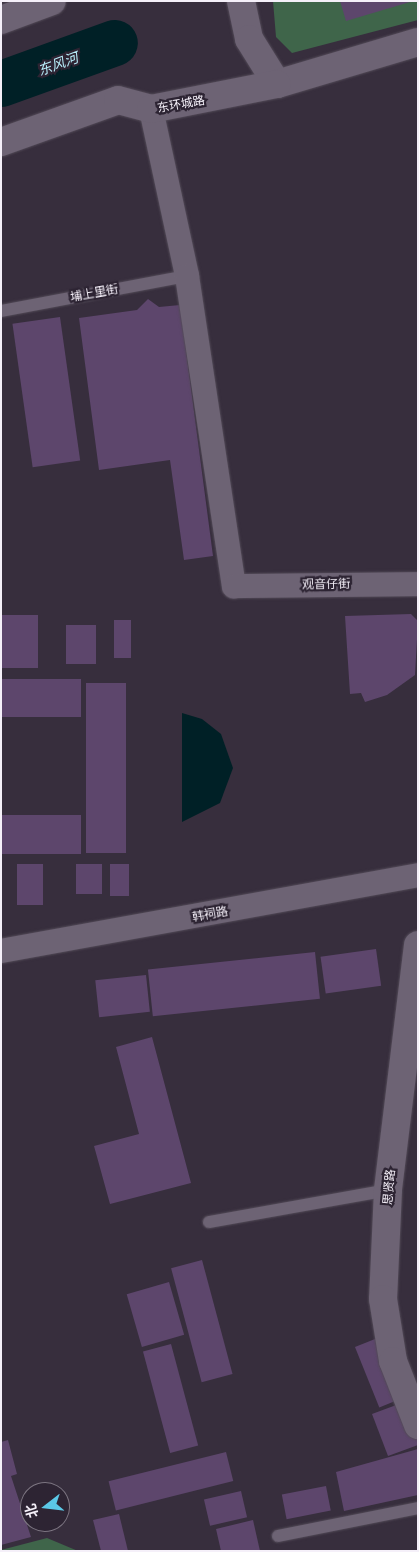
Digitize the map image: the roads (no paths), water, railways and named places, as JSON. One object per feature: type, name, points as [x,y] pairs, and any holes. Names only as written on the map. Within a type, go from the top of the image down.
[{"type":"main road","points":[[1,20],[52,1]]},
{"type":"main road","points":[[240,1],[249,39],[277,84]]},
{"type":"main road","name":"东环城路","points":[[1,142],[118,100],[151,109],[277,84],[418,42]]},
{"type":"main road","name":"思贤路","points":[[418,945],[388,1190],[384,1320],[393,1361],[418,1425]]},
{"type":"street","points":[[151,109],[187,276]]},
{"type":"street","name":"观音仔街","points":[[187,276],[234,586],[418,584]]},
{"type":"street","name":"韩祠路","points":[[1,951],[418,874]]},
{"type":"lane","name":"埔上里街","points":[[1,311],[187,276]]},
{"type":"lane","points":[[209,1222],[302,1202],[388,1190]]},
{"type":"lane","points":[[278,1536],[418,1508]]},
{"type":"waterway","name":"东风河","points":[[1,84],[115,43]]}]
